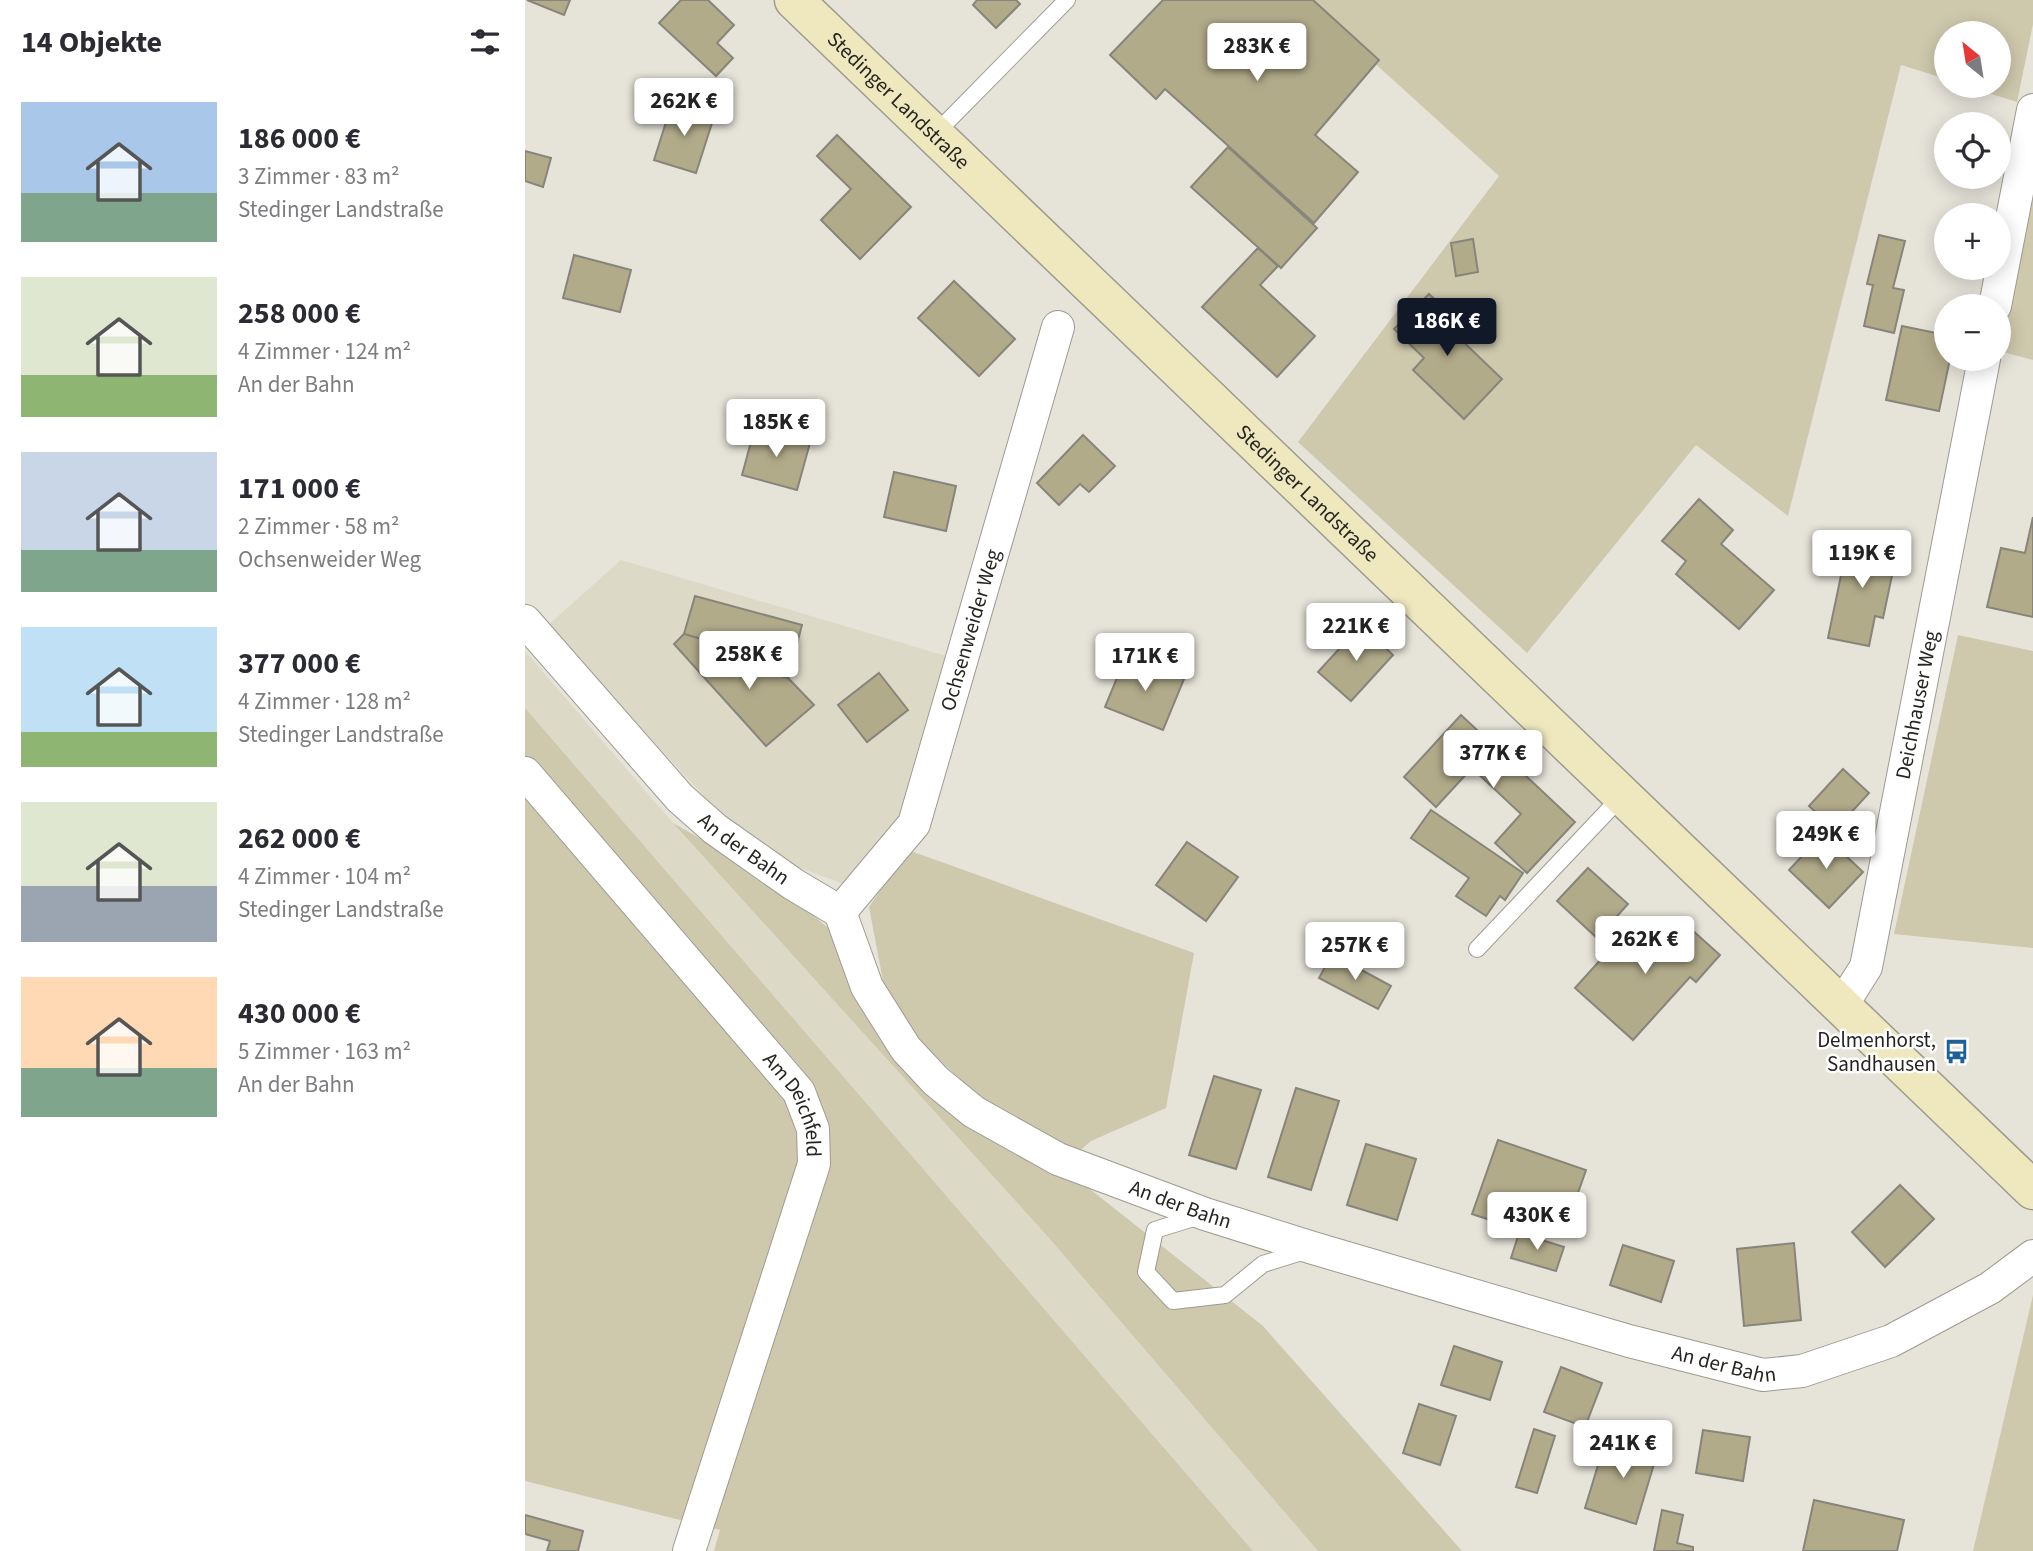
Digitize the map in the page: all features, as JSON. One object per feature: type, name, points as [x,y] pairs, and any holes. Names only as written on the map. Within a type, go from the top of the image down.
[{"type":"main road","name":"Stedinger Landstraße","points":[[794,0],[2033,1190]]},
{"type":"street","points":[[1996,294],[2033,110]]},
{"type":"street","name":"Ochsenweider Weg","points":[[840,912],[913,824],[1058,327]]},
{"type":"street","name":"Deichhauser Weg","points":[[1842,1005],[1866,967],[1982,371]]},
{"type":"street","name":"An der Bahn","points":[[525,621],[680,798],[715,829],[793,884],[840,912],[866,986],[906,1049],[946,1089],[974,1112],[1058,1159],[1206,1214],[1313,1248],[1629,1341],[1763,1375],[1802,1371],[1891,1340],[1990,1288],[2033,1256]]},
{"type":"street","name":"Am Deichfeld","points":[[525,773],[799,1092],[813,1129],[814,1164],[689,1551]]},
{"type":"lane","points":[[934,135],[1067,0]]},
{"type":"lane","points":[[1478,949],[1621,797]]},
{"type":"lane","points":[[1206,1214],[1155,1230],[1146,1272],[1173,1301],[1225,1295],[1263,1264],[1313,1248]]},
{"type":"shaded area","points":[[1305,0],[2033,0],[2033,24],[2017,102],[2004,98],[2011,98],[2011,21],[1934,21],[1934,75],[1901,65],[1788,516],[1696,445],[1527,653],[1298,442],[1499,176]]},
{"type":"shaded area","points":[[2033,130],[2033,360],[2011,354],[2011,294],[2004,294],[2006,280],[2011,280],[2011,254]]},
{"type":"shaded area","points":[[621,560],[953,658],[905,823],[846,885],[788,863],[713,806],[547,626]]},
{"type":"shaded area","points":[[1958,635],[2033,651],[2033,948],[1894,934]]},
{"type":"shaded area","points":[[525,651],[673,823],[1049,1238],[1318,1551],[1253,1551],[525,709]]},
{"type":"shaded area","points":[[525,708],[1253,1551],[714,1551],[720,1530],[525,1481]]},
{"type":"shaded area","points":[[673,823],[763,874],[831,930],[888,1042],[1062,1167],[1263,1326],[1462,1551],[1318,1551],[1049,1238]]},
{"type":"shaded area","points":[[908,850],[1194,953],[1166,1108],[1091,1141],[1075,1155],[976,1094],[918,1040],[884,986],[869,907]]},
{"type":"shaded area","points":[[2033,1295],[2033,1551],[1973,1551]]},
{"type":"building","points":[[527,0],[570,0],[564,15]]},
{"type":"building","points":[[681,0],[708,0],[734,25],[717,43],[733,58],[716,76],[659,23]]},
{"type":"building","points":[[977,0],[1016,0],[1020,4],[996,28],[973,5]]},
{"type":"building","points":[[1163,0],[1313,0],[1379,60],[1315,135],[1358,172],[1314,223],[1165,89],[1156,99],[1110,55]]},
{"type":"building","points":[[672,103],[714,117],[696,173],[654,160]]},
{"type":"building","points":[[837,135],[911,207],[860,259],[821,220],[851,189],[817,156]]},
{"type":"building","points":[[1228,147],[1317,228],[1281,268],[1191,187]]},
{"type":"building","points":[[525,151],[551,158],[543,187],[525,181]]},
{"type":"building","points":[[1879,235],[1905,241],[1893,288],[1904,290],[1894,333],[1864,326],[1873,285],[1867,284]]},
{"type":"building","points":[[1473,239],[1478,272],[1456,276],[1451,243]]},
{"type":"building","points":[[1258,248],[1278,266],[1260,285],[1315,336],[1277,377],[1202,307]]},
{"type":"building","points":[[574,255],[631,270],[620,312],[563,298]]},
{"type":"building","points":[[954,281],[1015,339],[979,376],[918,318]]},
{"type":"building","points":[[1429,294],[1459,322],[1451,330],[1502,379],[1464,419],[1413,370],[1424,358],[1394,329]]},
{"type":"building","points":[[1902,326],[1934,333],[1934,371],[1947,371],[1939,411],[1886,400]]},
{"type":"building","points":[[755,427],[810,443],[797,490],[742,475]]},
{"type":"building","points":[[1083,435],[1115,466],[1089,492],[1080,484],[1059,505],[1037,483]]},
{"type":"building","points":[[894,472],[956,486],[946,531],[884,517]]},
{"type":"building","points":[[1699,499],[1733,530],[1721,544],[1774,590],[1739,629],[1676,574],[1686,561],[1662,541]]},
{"type":"building","points":[[2033,517],[2033,617],[1987,607],[2001,548],[2025,553]]},
{"type":"building","points":[[1849,537],[1898,547],[1883,618],[1875,616],[1869,646],[1828,638]]},
{"type":"building","points":[[695,596],[802,625],[788,678],[704,655],[708,641],[684,634]]},
{"type":"building","points":[[1361,625],[1393,655],[1351,701],[1318,672]]},
{"type":"building","points":[[684,634],[708,641],[704,655],[788,678],[814,705],[766,746],[674,644]]},
{"type":"building","points":[[1126,656],[1184,679],[1163,730],[1105,707]]},
{"type":"building","points":[[879,673],[908,710],[867,742],[838,705]]},
{"type":"building","points":[[1461,715],[1575,822],[1527,873],[1495,843],[1521,814],[1472,768],[1436,807],[1404,777]]},
{"type":"building","points":[[1843,769],[1869,793],[1835,830],[1809,806]]},
{"type":"building","points":[[1431,810],[1523,873],[1505,900],[1500,896],[1486,916],[1456,896],[1469,878],[1411,838]]},
{"type":"building","points":[[1823,834],[1863,872],[1829,908],[1789,870]]},
{"type":"building","points":[[1187,842],[1238,877],[1206,921],[1156,885]]},
{"type":"building","points":[[1588,868],[1628,904],[1597,938],[1557,901]]},
{"type":"building","points":[[1682,921],[1720,955],[1696,982],[1690,977],[1633,1040],[1575,988],[1632,925],[1658,948]]},
{"type":"building","points":[[1332,954],[1391,986],[1378,1009],[1319,978]]},
{"type":"building","points":[[1214,1076],[1261,1090],[1236,1169],[1189,1155]]},
{"type":"building","points":[[1296,1088],[1339,1101],[1311,1190],[1268,1177]]},
{"type":"building","points":[[1498,1140],[1586,1170],[1573,1207],[1540,1196],[1527,1232],[1472,1214]]},
{"type":"building","points":[[1366,1144],[1416,1159],[1397,1220],[1347,1205]]},
{"type":"building","points":[[1900,1185],[1934,1219],[1885,1267],[1852,1232]]},
{"type":"building","points":[[1519,1233],[1564,1247],[1556,1271],[1511,1258]]},
{"type":"building","points":[[1794,1243],[1801,1320],[1744,1326],[1737,1249]]},
{"type":"building","points":[[1623,1245],[1674,1261],[1661,1302],[1610,1285]]},
{"type":"building","points":[[1454,1346],[1502,1362],[1490,1400],[1441,1385]]},
{"type":"building","points":[[1561,1367],[1602,1383],[1585,1427],[1544,1412]]},
{"type":"building","points":[[1419,1404],[1456,1416],[1440,1465],[1403,1453]]},
{"type":"building","points":[[1534,1429],[1555,1436],[1537,1493],[1516,1487]]},
{"type":"building","points":[[1703,1430],[1750,1437],[1743,1481],[1696,1473]]},
{"type":"building","points":[[1637,1437],[1660,1444],[1636,1524],[1585,1508],[1605,1442],[1633,1451]]},
{"type":"building","points":[[1814,1500],[1904,1520],[1897,1551],[1803,1551]]},
{"type":"building","points":[[1662,1510],[1683,1515],[1677,1543],[1693,1547],[1693,1551],[1654,1551]]},
{"type":"building","points":[[525,1515],[583,1531],[578,1551],[547,1551],[550,1541],[525,1534]]},
{"type":"place","name":"Delmenhorst, Sandhausen","points":[[1956,1052]]}]
